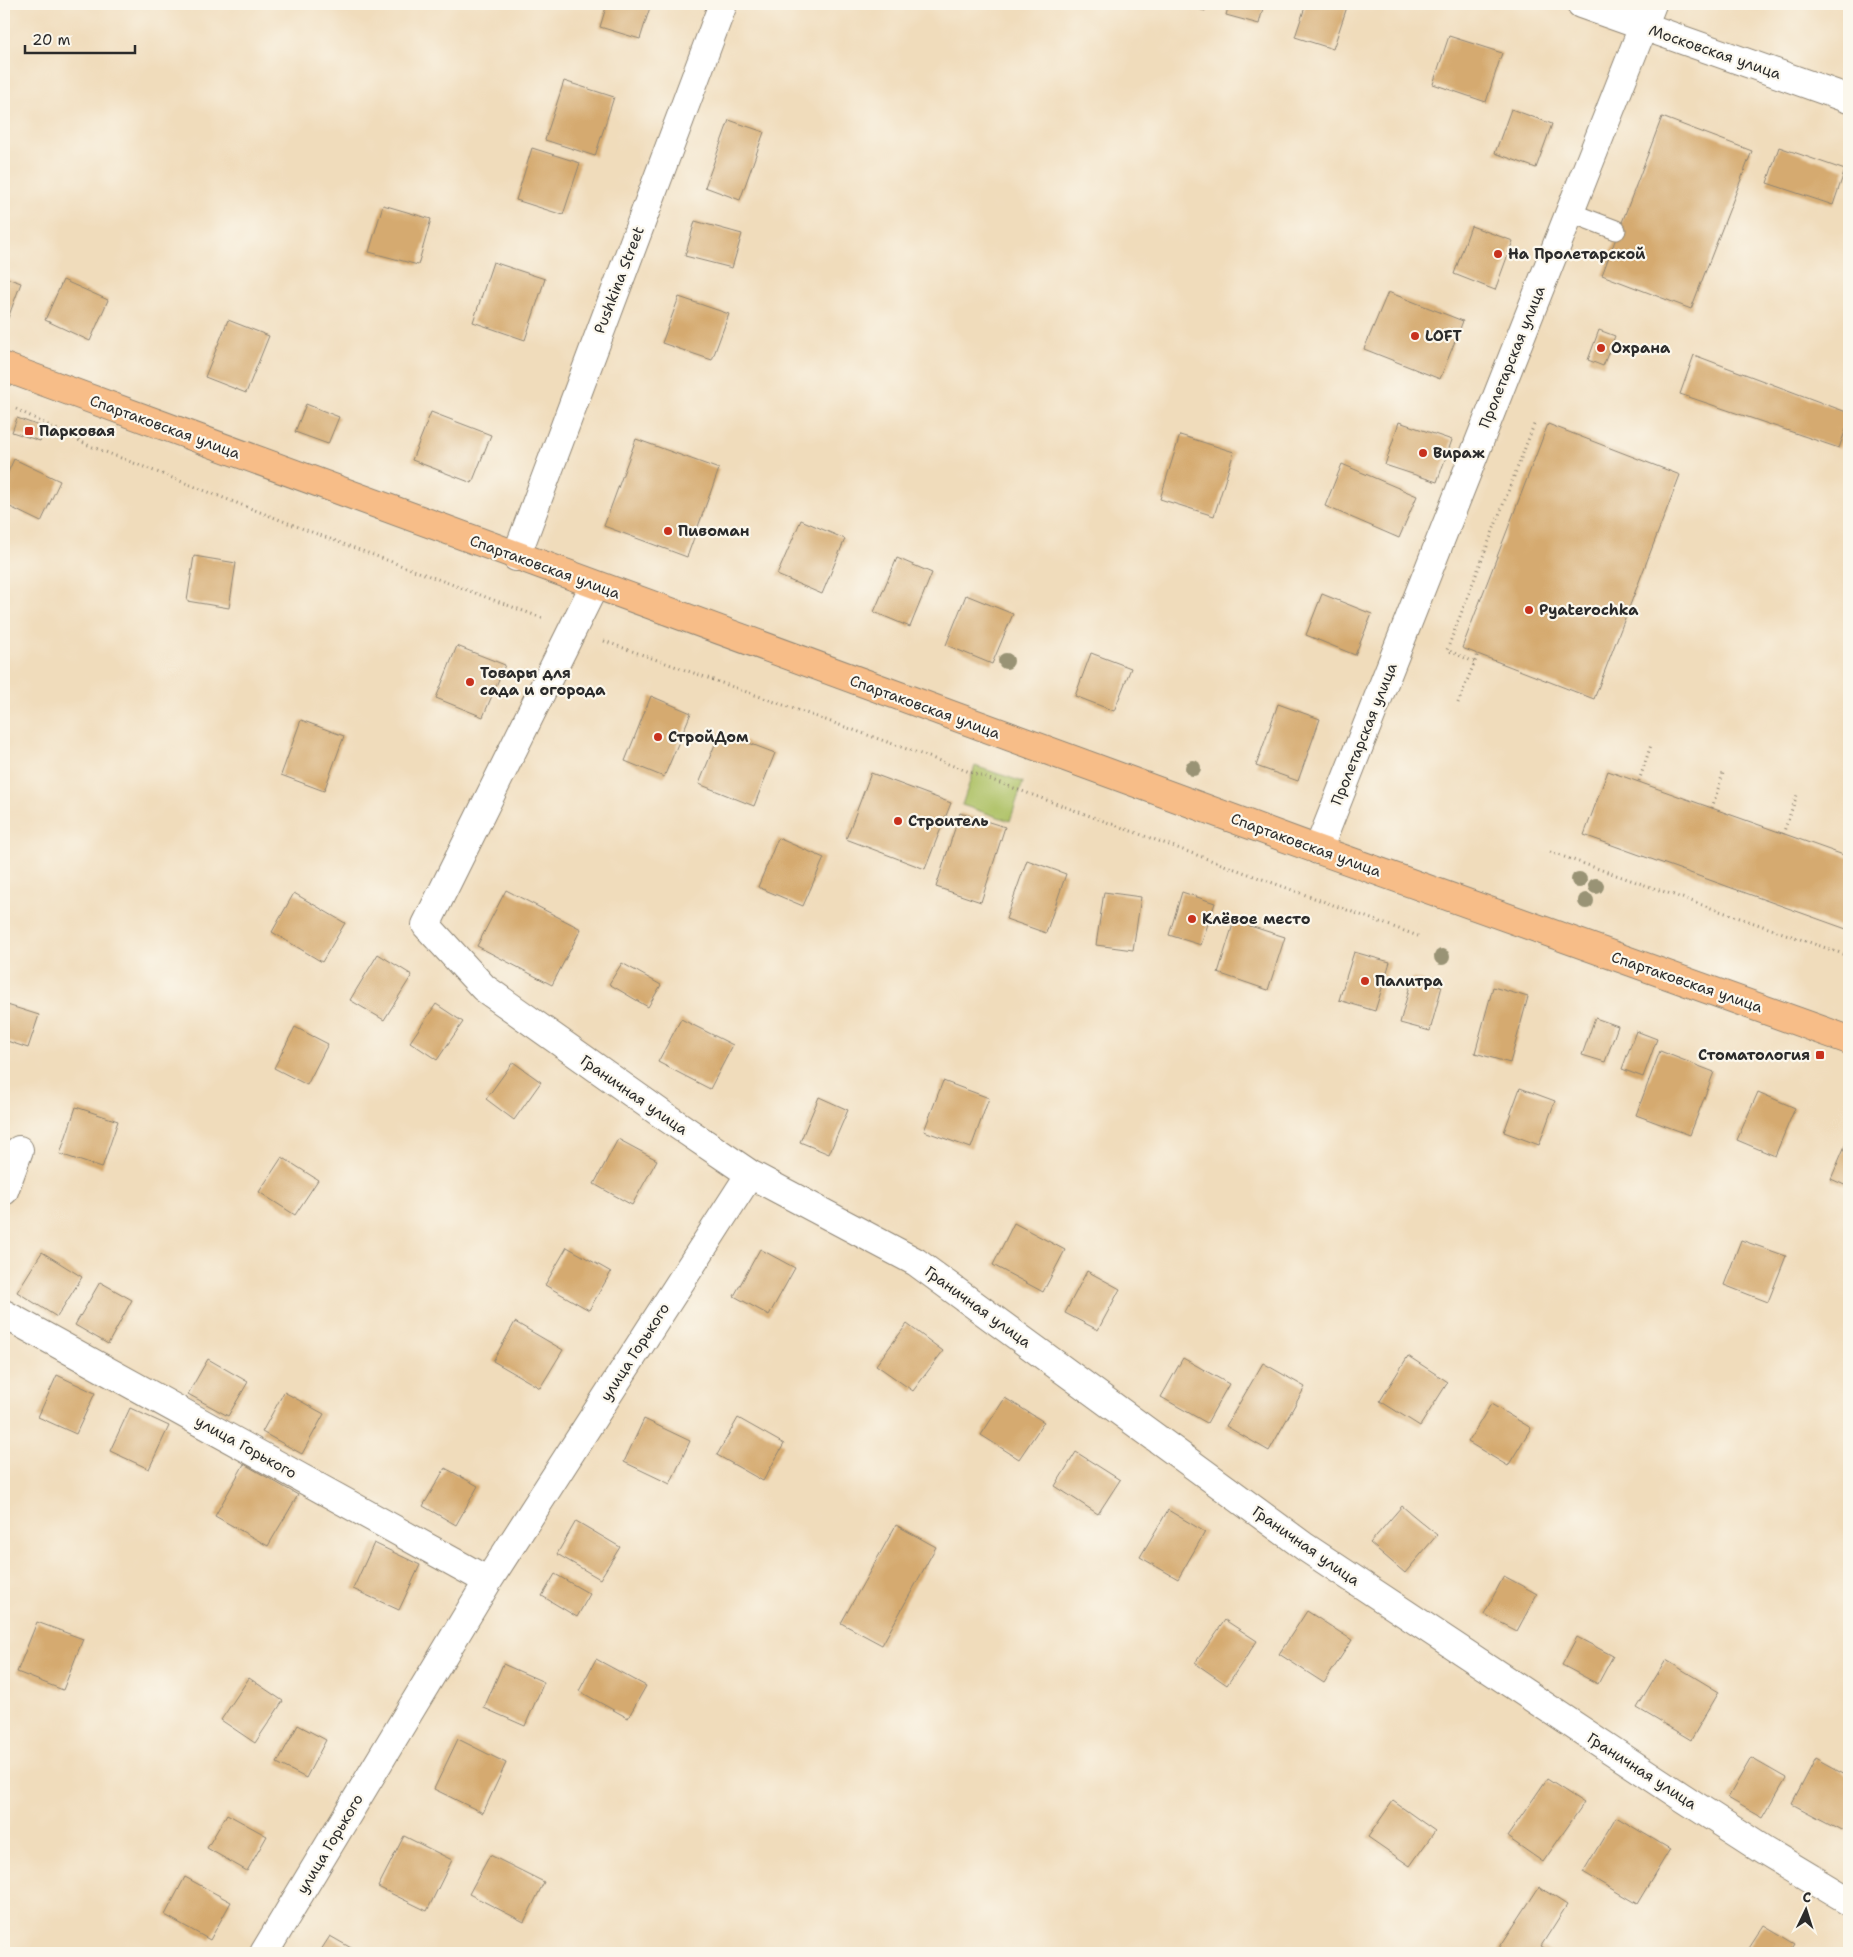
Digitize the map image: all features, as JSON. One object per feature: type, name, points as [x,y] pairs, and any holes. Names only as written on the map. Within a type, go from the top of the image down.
[{"type":"main road","name":"Спартаковская улица","points":[[4,367],[594,586],[1533,928],[1849,1040]]},
{"type":"street","name":"Pushkina Street","points":[[516,557],[723,4]]},
{"type":"street","name":"Московская улица","points":[[1581,4],[1647,15],[1849,99]]},
{"type":"street","name":"Пролетарская улица","points":[[1318,850],[1647,15]]},
{"type":"street","name":"Граничная улица","points":[[594,586],[426,925],[484,988],[663,1115],[750,1174],[916,1262],[1304,1547],[1682,1798],[1849,1901]]},
{"type":"street","points":[[4,1192],[19,1150]]},
{"type":"street","name":"улица Горького","points":[[264,1953],[488,1581],[750,1174]]},
{"type":"street","name":"улица Горького","points":[[4,1314],[488,1581]]},
{"type":"lane","points":[[1569,212],[1616,230]]},
{"type":"path","points":[[11,407],[99,449],[301,528],[573,630],[918,753],[1418,936]]},
{"type":"path","points":[[1474,662],[1448,650],[1535,422]]},
{"type":"path","points":[[1458,703],[1478,654]]},
{"type":"path","points":[[1639,781],[1651,746]]},
{"type":"path","points":[[1712,808],[1724,770]]},
{"type":"path","points":[[1783,834],[1797,796]]},
{"type":"path","points":[[1550,852],[1849,956]]},
{"type":"green space","points":[[975,766],[1023,782],[1010,821],[962,805]]},
{"type":"building","points":[[607,4],[651,4],[640,39],[600,27]]},
{"type":"building","points":[[1181,4],[1208,4],[1205,11]]},
{"type":"building","points":[[1229,4],[1264,4],[1259,24],[1226,15]]},
{"type":"building","points":[[1306,4],[1348,4],[1333,49],[1295,37]]},
{"type":"building","points":[[1449,36],[1502,53],[1486,102],[1433,84]]},
{"type":"building","points":[[564,81],[614,97],[595,156],[545,140]]},
{"type":"building","points":[[1511,109],[1552,124],[1536,168],[1495,153]]},
{"type":"building","points":[[1662,117],[1752,151],[1691,309],[1602,275]]},
{"type":"building","points":[[729,120],[764,132],[740,200],[705,187]]},
{"type":"building","points":[[1779,147],[1845,170],[1833,205],[1767,183]]},
{"type":"building","points":[[532,148],[580,163],[563,215],[516,200]]},
{"type":"building","points":[[383,205],[431,219],[418,265],[369,252]]},
{"type":"building","points":[[695,221],[742,234],[732,268],[685,256]]},
{"type":"building","points":[[1471,226],[1513,241],[1495,290],[1454,274]]},
{"type":"building","points":[[493,262],[545,279],[525,340],[473,322]]},
{"type":"building","points":[[4,277],[21,283],[8,318],[4,316]]},
{"type":"building","points":[[63,280],[108,300],[90,341],[45,320]]},
{"type":"building","points":[[1388,292],[1463,321],[1440,379],[1364,349]]},
{"type":"building","points":[[679,297],[729,314],[712,360],[662,343]]},
{"type":"building","points":[[228,320],[269,336],[246,393],[205,377]]},
{"type":"building","name":"Охрана","points":[[1599,330],[1615,336],[1603,366],[1588,360]]},
{"type":"building","points":[[1694,355],[1849,413],[1849,421],[1839,448],[1680,394]]},
{"type":"building","points":[[306,404],[339,417],[328,444],[295,432]]},
{"type":"building","points":[[431,412],[491,435],[472,483],[412,460]]},
{"type":"building","points":[[17,418],[45,428],[40,441],[12,432]]},
{"type":"building","points":[[1399,422],[1452,440],[1437,482],[1385,465]]},
{"type":"building","points":[[1548,424],[1680,475],[1594,699],[1462,648]]},
{"type":"building","points":[[1180,435],[1234,452],[1214,516],[1160,499]]},
{"type":"building","points":[[636,439],[719,469],[687,557],[604,526]]},
{"type":"building","points":[[14,459],[60,481],[41,522],[4,504],[4,481]]},
{"type":"building","points":[[1342,464],[1417,496],[1399,538],[1325,506]]},
{"type":"building","points":[[801,520],[845,539],[822,594],[777,575]]},
{"type":"building","points":[[194,556],[236,563],[229,608],[187,601]]},
{"type":"building","points":[[897,558],[932,573],[910,627],[874,612]]},
{"type":"building","points":[[1322,594],[1372,614],[1355,655],[1306,635]]},
{"type":"building","points":[[966,595],[1013,614],[992,664],[946,645]]},
{"type":"building","name":"Товары для сада и огорода","points":[[457,646],[505,665],[483,717],[436,698]]},
{"type":"building","points":[[1091,653],[1131,668],[1114,711],[1075,696]]},
{"type":"building","name":"СтройДом","points":[[651,696],[691,713],[664,777],[625,761]]},
{"type":"building","points":[[1278,704],[1320,719],[1298,781],[1256,766]]},
{"type":"building","points":[[301,720],[344,736],[324,791],[281,775]]},
{"type":"building","points":[[720,732],[775,753],[754,806],[699,784]]},
{"type":"building","points":[[1608,771],[1849,857],[1849,930],[1584,835]]},
{"type":"building","name":"Строитель","points":[[871,773],[951,803],[925,869],[846,839]]},
{"type":"building","points":[[960,813],[1005,827],[981,902],[936,887]]},
{"type":"building","points":[[778,838],[824,858],[803,906],[758,887]]},
{"type":"building","points":[[1027,860],[1066,874],[1046,933],[1006,919]]},
{"type":"building","points":[[506,890],[581,929],[552,985],[477,946]]},
{"type":"building","points":[[1104,892],[1141,897],[1133,950],[1096,945]]},
{"type":"building","name":"Клёвое место","points":[[1182,892],[1215,903],[1201,945],[1169,935]]},
{"type":"building","points":[[294,893],[345,923],[322,962],[272,932]]},
{"type":"building","points":[[1234,921],[1285,937],[1268,990],[1218,973]]},
{"type":"building","name":"Палитра","points":[[1354,952],[1390,962],[1375,1011],[1339,1000]]},
{"type":"building","points":[[378,954],[412,975],[384,1020],[350,1000]]},
{"type":"building","points":[[622,963],[661,985],[648,1007],[609,984]]},
{"type":"building","points":[[1412,978],[1442,986],[1430,1031],[1400,1023]]},
{"type":"building","points":[[1493,987],[1528,997],[1510,1063],[1475,1053]]},
{"type":"building","points":[[4,1004],[39,1015],[28,1048],[4,1040]]},
{"type":"building","points":[[436,1004],[463,1022],[437,1060],[410,1042]]},
{"type":"building","points":[[1595,1018],[1618,1026],[1605,1062],[1582,1055]]},
{"type":"building","points":[[681,1019],[733,1045],[710,1089],[658,1062]]},
{"type":"building","points":[[295,1027],[328,1044],[307,1085],[274,1068]]},
{"type":"building","points":[[1636,1031],[1657,1039],[1643,1077],[1622,1069]]},
{"type":"building","points":[[1660,1051],[1714,1072],[1690,1135],[1636,1115]]},
{"type":"building","points":[[513,1062],[541,1082],[514,1120],[486,1099]]},
{"type":"building","points":[[943,1081],[989,1098],[971,1148],[924,1131]]},
{"type":"building","points":[[1520,1088],[1555,1101],[1539,1145],[1504,1132]]},
{"type":"building","points":[[1758,1092],[1795,1108],[1775,1156],[1737,1140]]},
{"type":"building","points":[[819,1097],[848,1110],[829,1154],[800,1142]]},
{"type":"building","points":[[76,1107],[118,1121],[102,1168],[60,1154]]},
{"type":"building","points":[[1849,1136],[1849,1187],[1831,1179]]},
{"type":"building","points":[[618,1139],[657,1160],[632,1205],[594,1184]]},
{"type":"building","points":[[282,1157],[318,1180],[295,1215],[259,1192]]},
{"type":"building","points":[[1014,1223],[1065,1250],[1043,1292],[993,1265]]},
{"type":"building","points":[[1741,1240],[1786,1256],[1768,1302],[1724,1285]]},
{"type":"building","points":[[567,1247],[611,1272],[589,1310],[545,1285]]},
{"type":"building","points":[[760,1249],[795,1268],[769,1315],[734,1296]]},
{"type":"building","points":[[42,1252],[82,1277],[57,1317],[17,1292]]},
{"type":"building","points":[[1087,1271],[1120,1289],[1098,1330],[1065,1313]]},
{"type":"building","points":[[100,1282],[132,1300],[108,1344],[75,1325]]},
{"type":"building","points":[[515,1322],[563,1350],[540,1388],[493,1361]]},
{"type":"building","points":[[907,1324],[943,1351],[913,1391],[876,1365]]},
{"type":"building","points":[[1408,1356],[1448,1382],[1420,1426],[1380,1401]]},
{"type":"building","points":[[1183,1358],[1229,1384],[1207,1423],[1161,1397]]},
{"type":"building","points":[[208,1359],[248,1382],[228,1416],[188,1394]]},
{"type":"building","points":[[1263,1363],[1305,1387],[1269,1451],[1226,1426]]},
{"type":"building","points":[[57,1375],[95,1393],[76,1434],[38,1417]]},
{"type":"building","points":[[284,1392],[324,1414],[302,1454],[262,1432]]},
{"type":"building","points":[[1005,1398],[1044,1422],[1019,1459],[981,1435]]},
{"type":"building","points":[[1491,1404],[1531,1428],[1508,1466],[1468,1442]]},
{"type":"building","points":[[130,1408],[169,1426],[149,1469],[110,1451]]},
{"type":"building","points":[[738,1418],[784,1444],[763,1481],[717,1455]]},
{"type":"building","points":[[644,1419],[690,1441],[670,1484],[624,1462]]},
{"type":"building","points":[[1076,1452],[1120,1480],[1098,1514],[1055,1486]]},
{"type":"building","points":[[244,1464],[298,1495],[268,1546],[215,1516]]},
{"type":"building","points":[[445,1468],[478,1486],[456,1525],[423,1506]]},
{"type":"building","points":[[1402,1506],[1437,1535],[1405,1573],[1370,1543]]},
{"type":"building","points":[[1168,1510],[1205,1532],[1178,1579],[1140,1557]]},
{"type":"building","points":[[576,1521],[620,1547],[600,1579],[557,1554]]},
{"type":"building","points":[[896,1525],[936,1547],[882,1645],[841,1623]]},
{"type":"building","points":[[374,1543],[420,1565],[399,1610],[353,1589]]},
{"type":"building","points":[[555,1574],[590,1594],[577,1617],[542,1596]]},
{"type":"building","points":[[1504,1576],[1537,1594],[1517,1631],[1484,1614]]},
{"type":"building","points":[[1307,1611],[1352,1640],[1324,1683],[1279,1654]]},
{"type":"building","points":[[1225,1620],[1257,1641],[1227,1685],[1195,1663]]},
{"type":"building","points":[[37,1622],[83,1639],[63,1690],[17,1672]]},
{"type":"building","points":[[1577,1637],[1613,1656],[1598,1684],[1562,1665]]},
{"type":"building","points":[[596,1659],[646,1686],[628,1718],[579,1691]]},
{"type":"building","points":[[1666,1660],[1719,1692],[1691,1740],[1637,1708]]},
{"type":"building","points":[[503,1664],[544,1682],[525,1726],[484,1708]]},
{"type":"building","points":[[249,1678],[283,1701],[255,1743],[221,1720]]},
{"type":"building","points":[[298,1725],[326,1740],[306,1778],[277,1763]]},
{"type":"building","points":[[458,1739],[506,1763],[483,1813],[434,1789]]},
{"type":"building","points":[[1751,1758],[1786,1778],[1763,1818],[1728,1798]]},
{"type":"building","points":[[1816,1758],[1849,1776],[1849,1824],[1845,1832],[1792,1804]]},
{"type":"building","points":[[1547,1779],[1584,1803],[1543,1862],[1507,1837]]},
{"type":"building","points":[[1393,1801],[1435,1831],[1410,1866],[1368,1837]]},
{"type":"building","points":[[227,1814],[267,1836],[247,1871],[207,1848]]},
{"type":"building","points":[[1616,1817],[1670,1849],[1637,1904],[1583,1872]]},
{"type":"building","points":[[404,1836],[452,1860],[427,1911],[378,1887]]},
{"type":"building","points":[[490,1855],[544,1882],[524,1922],[469,1894]]},
{"type":"building","points":[[185,1877],[231,1902],[210,1940],[165,1915]]},
{"type":"building","points":[[1539,1887],[1567,1905],[1541,1946],[1553,1953],[1496,1953]]},
{"type":"building","points":[[1764,1925],[1796,1944],[1790,1953],[1746,1953]]},
{"type":"building","points":[[330,1936],[360,1953],[319,1953]]},
{"type":"place","name":"На Пролетарской","points":[[1498,254]]},
{"type":"place","name":"LOFT","points":[[1415,336]]},
{"type":"place","name":"Охрана","points":[[1601,348]]},
{"type":"place","name":"Парковая","points":[[29,431]]},
{"type":"place","name":"Вираж","points":[[1423,453]]},
{"type":"place","name":"Пивоман","points":[[668,531]]},
{"type":"place","name":"Pyaterochka","points":[[1529,610]]},
{"type":"place","name":"Товары для сада и огорода","points":[[470,682]]},
{"type":"place","name":"СтройДом","points":[[658,737]]},
{"type":"place","name":"Строитель","points":[[898,821]]},
{"type":"place","name":"Клёвое место","points":[[1192,919]]},
{"type":"place","name":"Палитра","points":[[1365,981]]},
{"type":"place","name":"Стоматология","points":[[1820,1055]]}]
